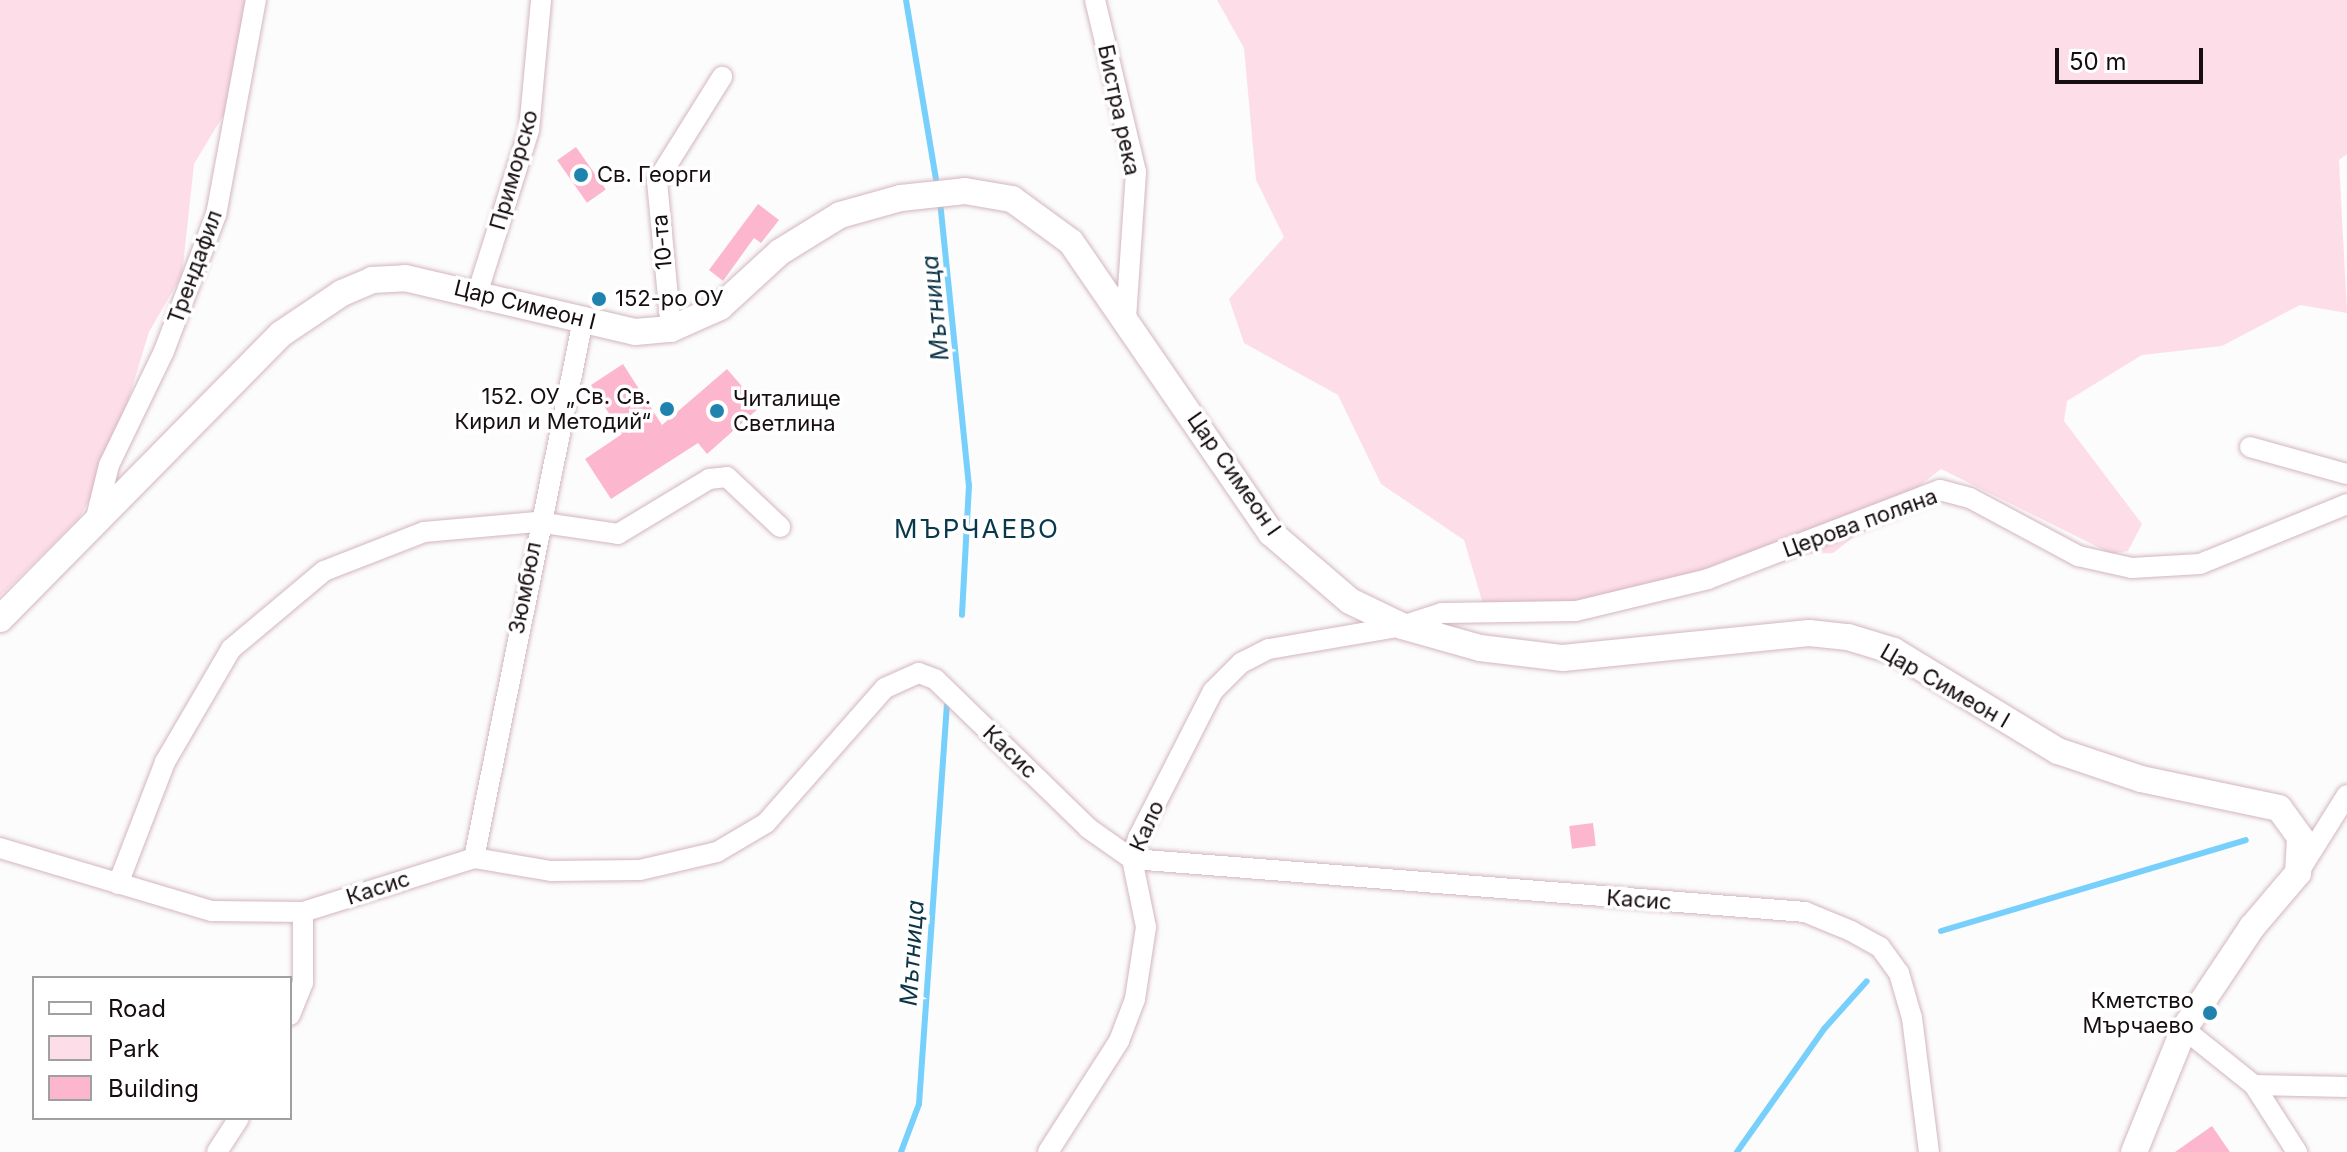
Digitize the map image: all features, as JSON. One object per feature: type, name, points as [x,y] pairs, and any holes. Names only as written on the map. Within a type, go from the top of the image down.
[{"type":"street","name":"Трендафил","points":[[95,522],[109,465],[164,351],[216,215],[256,0]]},
{"type":"street","name":"Приморско","points":[[478,291],[529,130],[541,0]]},
{"type":"street","name":"Бистра река","points":[[1095,0],[1136,172],[1126,317]]},
{"type":"street","name":"10-та","points":[[671,329],[657,181],[722,77]]},
{"type":"street","name":"Цар Симеон I","points":[[0,619],[281,334],[342,293],[372,280],[405,278],[478,291],[635,332],[671,329],[720,307],[780,252],[840,215],[952,192],[1012,199],[1071,242],[1126,317],[1271,533],[1350,601],[1402,626],[1480,648],[1563,658],[1809,633],[1848,637],[1894,651],[2058,751],[2141,779],[2279,808],[2300,837],[2298,873]]},
{"type":"street","name":"Зюмбюл","points":[[474,858],[537,522],[583,320]]},
{"type":"street","points":[[2250,447],[2347,474]]},
{"type":"street","points":[[118,884],[165,762],[231,649],[324,571],[424,532],[537,522],[618,534],[709,479],[727,477],[780,527]]},
{"type":"street","name":"Церова поляна","points":[[1402,626],[1442,613],[1576,611],[1708,579],[1940,490],[1970,498],[2078,556],[2132,568],[2200,564],[2347,504]]},
{"type":"street","name":"Кало","points":[[1048,1152],[1119,1041],[1135,999],[1146,927],[1132,859],[1213,691],[1241,663],[1269,649],[1402,626]]},
{"type":"street","name":"Касис","points":[[0,848],[212,911],[303,912],[474,858],[551,871],[640,870],[717,852],[766,823],[885,688],[919,673],[935,679],[1088,828],[1132,859],[1805,912],[1880,947],[1899,973],[1912,1018],[1929,1152]]},
{"type":"street","points":[[2134,1152],[2184,1029],[2252,927],[2298,873],[2347,795]]},
{"type":"street","points":[[292,1010],[303,982],[303,912]]},
{"type":"street","points":[[2184,1029],[2254,1085],[2297,1152]]},
{"type":"street","points":[[2254,1085],[2347,1087]]},
{"type":"street","points":[[217,1152],[238,1120]]},
{"type":"green space","points":[[0,0],[252,0],[250,71],[194,164],[182,275],[149,332],[107,470],[79,518],[0,596]]},
{"type":"green space","points":[[1217,0],[2347,0],[2347,154],[2339,160],[2347,313],[2300,305],[2222,346],[2142,355],[2067,401],[2064,421],[2142,524],[2128,551],[2112,554],[1941,469],[1833,553],[1737,556],[1648,592],[1488,621],[1464,540],[1381,484],[1338,395],[1244,343],[1229,299],[1284,237],[1256,180],[1244,48]]},
{"type":"building","name":"Св. Георги","points":[[576,147],[606,190],[587,203],[557,160]]},
{"type":"building","points":[[758,204],[779,220],[761,243],[754,238],[723,281],[709,270]]},
{"type":"building","points":[[623,364],[662,425],[727,369],[760,407],[707,454],[698,443],[611,499],[585,459],[622,434],[591,385]]},
{"type":"building","points":[[1593,823],[1596,846],[1572,849],[1569,826]]},
{"type":"building","points":[[2212,1126],[2230,1152],[2175,1152]]},
{"type":"waterway","name":"Мътница","points":[[906,0],[937,186]]},
{"type":"waterway","name":"Мътница","points":[[940,201],[969,485],[962,615]]},
{"type":"waterway","name":"Мътница","points":[[901,1152],[919,1104],[947,706]]},
{"type":"waterway","points":[[1941,931],[2246,840]]},
{"type":"waterway","points":[[1737,1152],[1824,1029],[1867,981]]},
{"type":"place","name":"Св. Георги","points":[[581,175]]},
{"type":"place","name":"152-ро ОУ","points":[[599,299]]},
{"type":"place","name":"152. ОУ „Св. Св. Кирил и Методий“","points":[[667,409]]},
{"type":"place","name":"Читалище Светлина","points":[[717,411]]},
{"type":"place","name":"Кметство Мърчаево","points":[[2210,1013]]},
{"type":"district","name":"МЪРЧАЕВО","points":[[977,529]]}]
